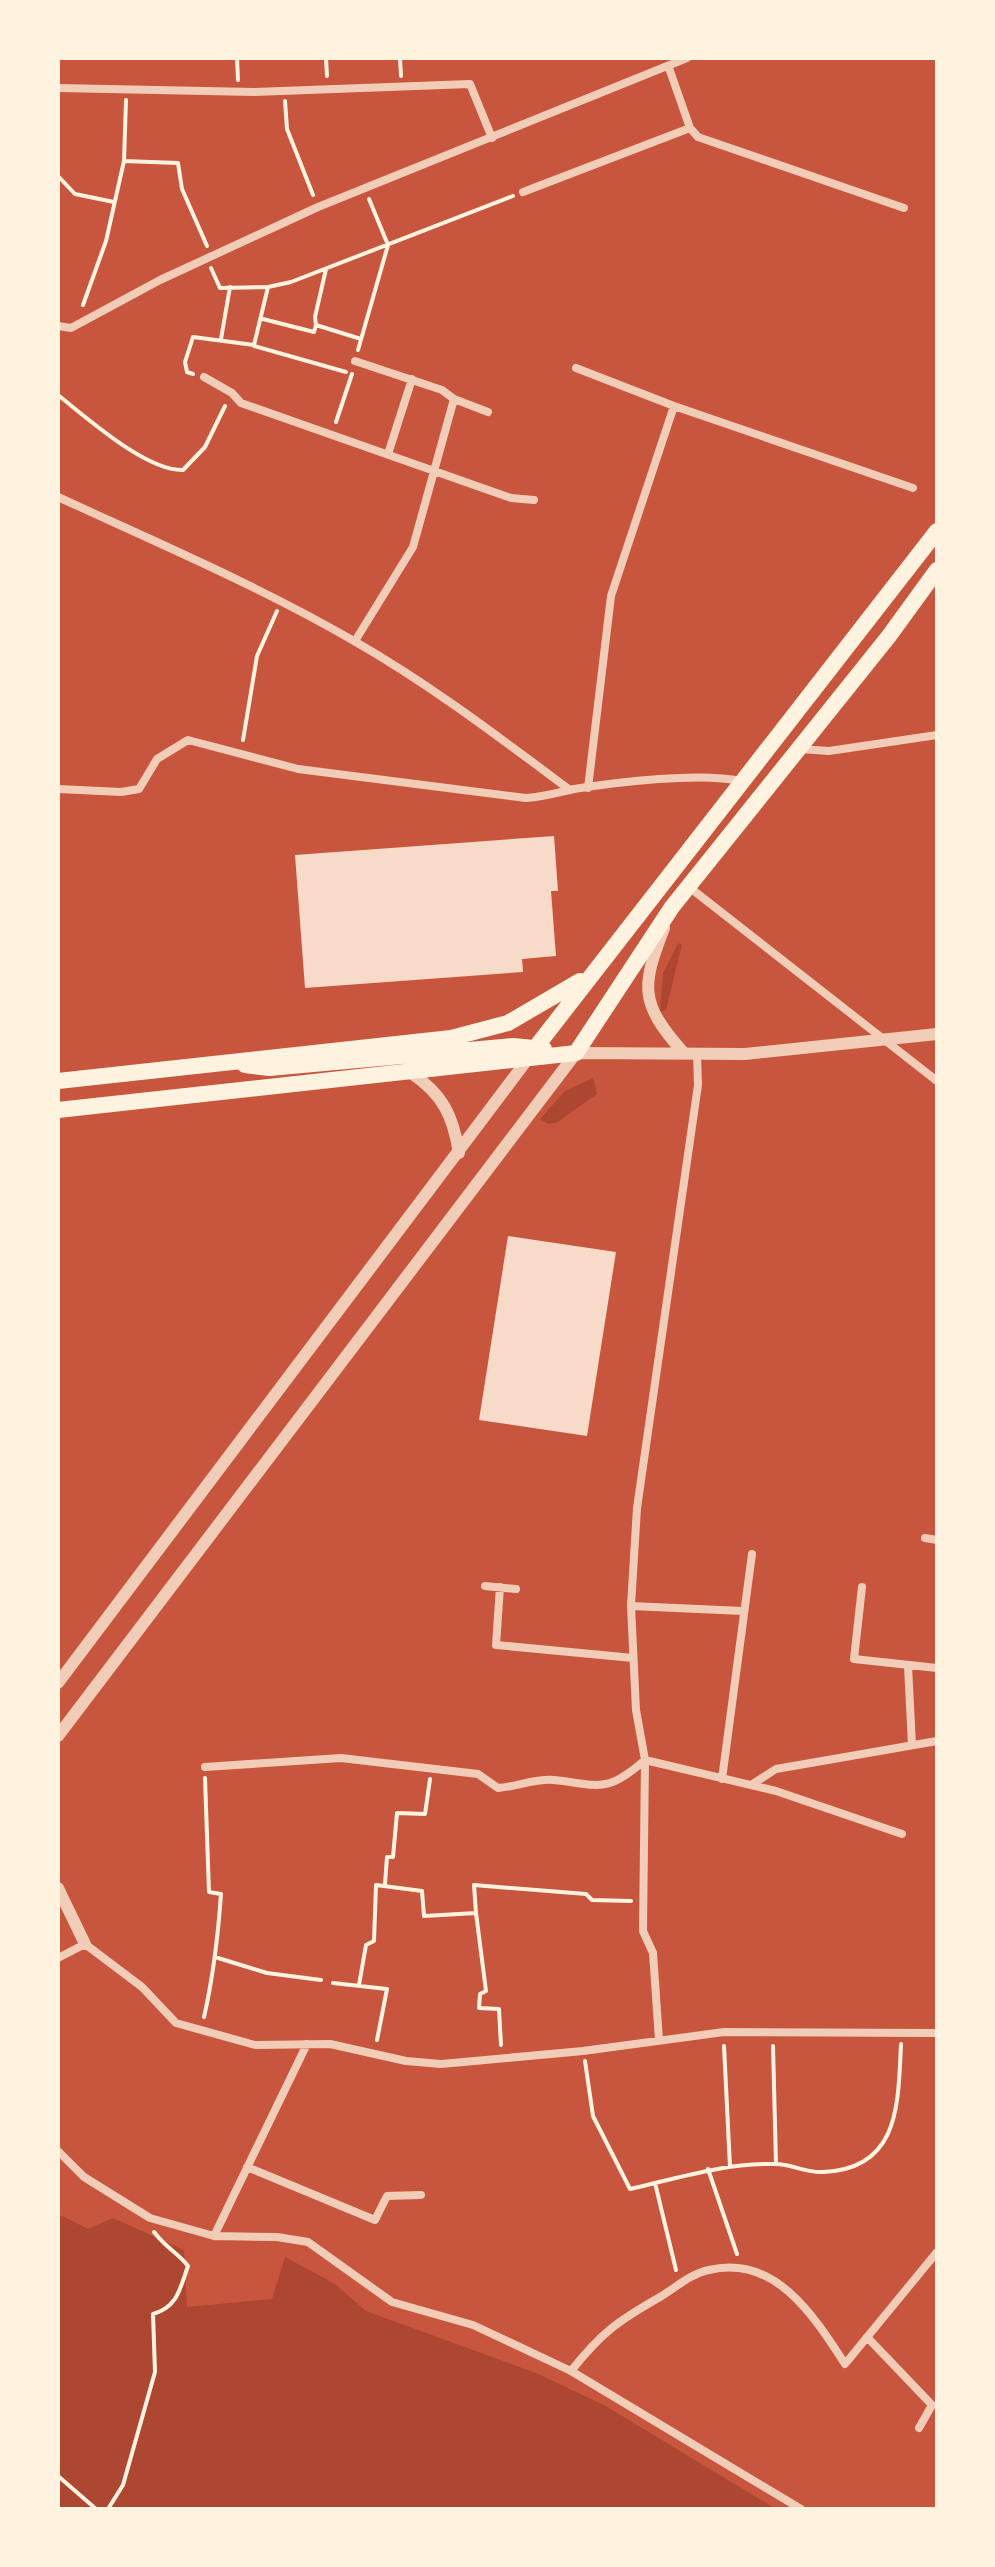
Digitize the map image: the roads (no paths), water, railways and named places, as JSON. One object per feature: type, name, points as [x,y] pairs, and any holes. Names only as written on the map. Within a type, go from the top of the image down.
[{"type":"highway","points":[[58,1110],[411,1073],[531,1054],[937,531]]},
{"type":"highway","points":[[231,1063],[269,1068],[576,1053],[672,907],[796,748],[889,636],[937,570]]},
{"type":"highway","points":[[58,1081],[483,1031],[508,1023],[546,1003],[601,963]]},
{"type":"street","points":[[58,326],[71,328],[318,207],[669,68],[687,58]]},
{"type":"street","points":[[669,68],[690,128],[698,137],[904,208]]},
{"type":"street","points":[[58,88],[238,92],[470,84],[492,138]]},
{"type":"street","points":[[523,192],[690,128]]},
{"type":"street","points":[[355,361],[442,390],[454,399],[488,412]]},
{"type":"street","points":[[576,368],[674,406],[913,488]]},
{"type":"street","points":[[204,377],[232,393],[241,403],[511,498],[534,500]]},
{"type":"street","points":[[388,454],[412,379]]},
{"type":"street","points":[[355,641],[413,547],[454,399]]},
{"type":"street","points":[[588,788],[611,596],[674,406]]},
{"type":"street","points":[[58,497],[223,571],[355,641],[457,705],[570,790]]},
{"type":"street","points":[[796,748],[829,751],[937,735]]},
{"type":"street","points":[[58,789],[121,792],[139,789],[157,759],[188,740],[298,769],[526,798],[554,797],[570,790],[719,776],[741,781]]},
{"type":"street","points":[[688,886],[937,1081]]},
{"type":"street","points":[[672,907],[648,969],[646,986],[648,1004],[659,1024],[682,1051]]},
{"type":"street","points":[[58,1736],[576,1053],[682,1051],[745,1054],[937,1034]]},
{"type":"street","points":[[659,2040],[653,1953],[643,1931],[645,1760],[636,1710],[631,1606],[637,1508],[698,1085],[697,1053]]},
{"type":"street","points":[[58,1683],[531,1054]]},
{"type":"street","points":[[411,1073],[444,1101],[454,1123],[459,1153]]},
{"type":"street","points":[[925,1538],[937,1540]]},
{"type":"street","points":[[722,1779],[752,1554]]},
{"type":"street","points":[[485,1586],[516,1589]]},
{"type":"street","points":[[500,1587],[496,1645],[633,1658]]},
{"type":"street","points":[[862,1587],[854,1659],[937,1668]]},
{"type":"street","points":[[631,1606],[743,1611]]},
{"type":"street","points":[[908,1666],[912,1745]]},
{"type":"street","points":[[751,1785],[776,1769],[937,1741]]},
{"type":"street","points":[[205,1767],[341,1758],[478,1774],[498,1788],[551,1780],[599,1786],[628,1775],[645,1760]]},
{"type":"street","points":[[645,1760],[751,1785],[902,1834]]},
{"type":"street","points":[[58,1888],[85,1944],[142,1987],[176,2023],[255,2045],[330,2044],[375,2055],[441,2064],[583,2051],[724,2032],[937,2033]]},
{"type":"street","points":[[58,1958],[85,1944]]},
{"type":"street","points":[[214,2236],[307,2044]]},
{"type":"street","points":[[58,2151],[84,2177],[150,2218],[214,2236],[277,2237],[308,2242],[392,2302],[473,2325],[571,2371],[801,2509]]},
{"type":"street","points":[[247,2167],[375,2220],[387,2196],[421,2195]]},
{"type":"street","points":[[571,2371],[598,2336],[681,2284],[706,2270],[740,2266],[759,2271],[785,2288],[805,2307],[845,2364],[937,2252]]},
{"type":"street","points":[[867,2337],[932,2405],[919,2428]]}]
